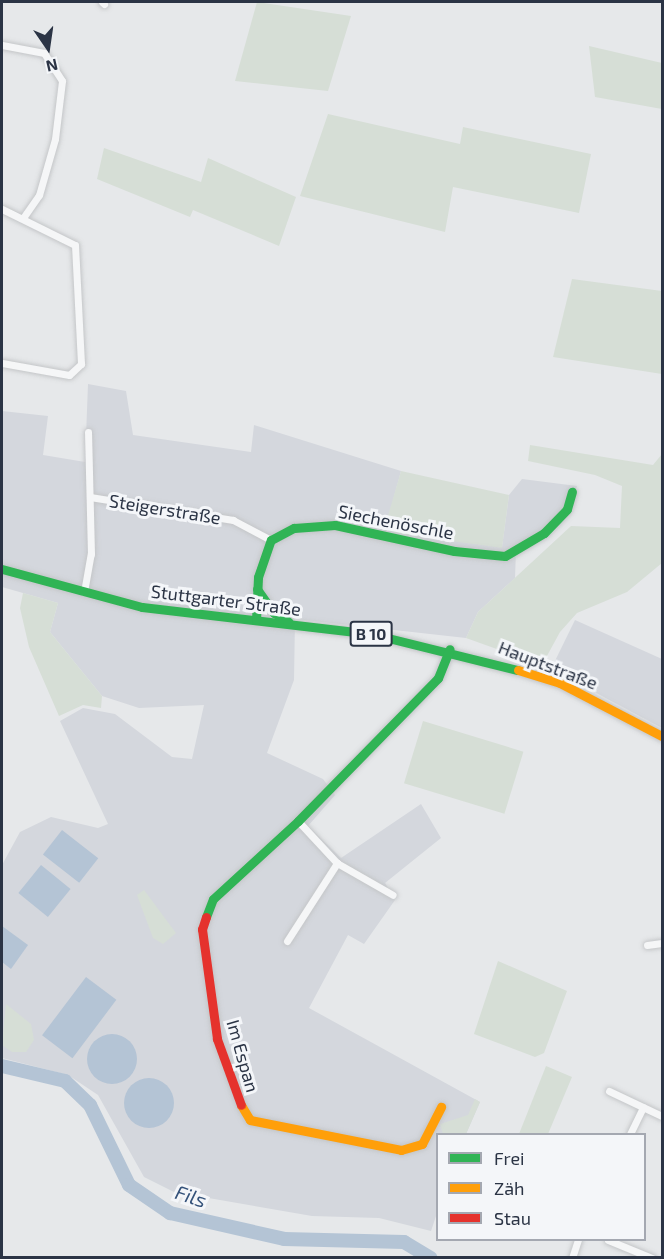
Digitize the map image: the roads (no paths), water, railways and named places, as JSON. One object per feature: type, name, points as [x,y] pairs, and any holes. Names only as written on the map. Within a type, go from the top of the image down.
[{"type":"street","points":[[2,45],[44,53],[63,81],[55,139],[39,195],[22,218]]},
{"type":"street","points":[[2,209],[75,245],[80,370],[64,375],[2,363]]},
{"type":"street","points":[[84,592],[91,554],[88,432]]},
{"type":"street","name":"Siechenöschle","points":[[271,540],[294,528],[335,525],[454,551],[505,556],[544,533],[567,509],[572,492]]},
{"type":"street","name":"Steigerstraße","points":[[90,498],[233,520],[271,540]]},
{"type":"street","points":[[256,620],[257,589],[271,540]]},
{"type":"street","name":"Stuttgarter Straße","points":[[2,569],[142,607],[292,624],[450,650]]},
{"type":"street","points":[[257,589],[274,613],[292,624]]},
{"type":"street","name":"Hauptstraße","points":[[450,650],[560,683],[663,736]]},
{"type":"street","name":"Im Espan","points":[[441,1107],[422,1144],[401,1150],[261,1124],[243,1112],[217,1039],[203,916],[213,899],[298,821],[438,678],[450,650]]},
{"type":"street","points":[[298,821],[336,863],[393,895]]},
{"type":"street","points":[[287,941],[336,863]]},
{"type":"street","points":[[647,945],[663,943]]},
{"type":"street","points":[[609,1091],[663,1116]]},
{"type":"street","points":[[631,1133],[644,1107]]},
{"type":"street","points":[[572,1257],[577,1241]]},
{"type":"street","points":[[613,1241],[652,1257]]},
{"type":"water","points":[[62,830],[98,858],[79,883],[43,854]]},
{"type":"water","points":[[41,865],[71,889],[48,917],[18,893]]},
{"type":"water","points":[[2,926],[28,945],[11,969],[2,962]]},
{"type":"water","points":[[86,977],[116,1000],[72,1058],[42,1035]]},
{"type":"water","points":[[107,1034],[117,1034],[130,1041],[137,1054],[137,1064],[130,1077],[117,1084],[107,1084],[98,1080],[91,1073],[87,1064],[87,1054],[91,1045],[98,1038]]},
{"type":"water","points":[[144,1078],[154,1078],[167,1085],[174,1098],[174,1108],[167,1121],[154,1128],[144,1128],[135,1124],[128,1117],[124,1108],[124,1098],[128,1089],[135,1082]]},
{"type":"waterway","name":"Fils","points":[[2,1066],[65,1081],[90,1105],[129,1185],[170,1213],[284,1239],[404,1242],[431,1258]]}]
